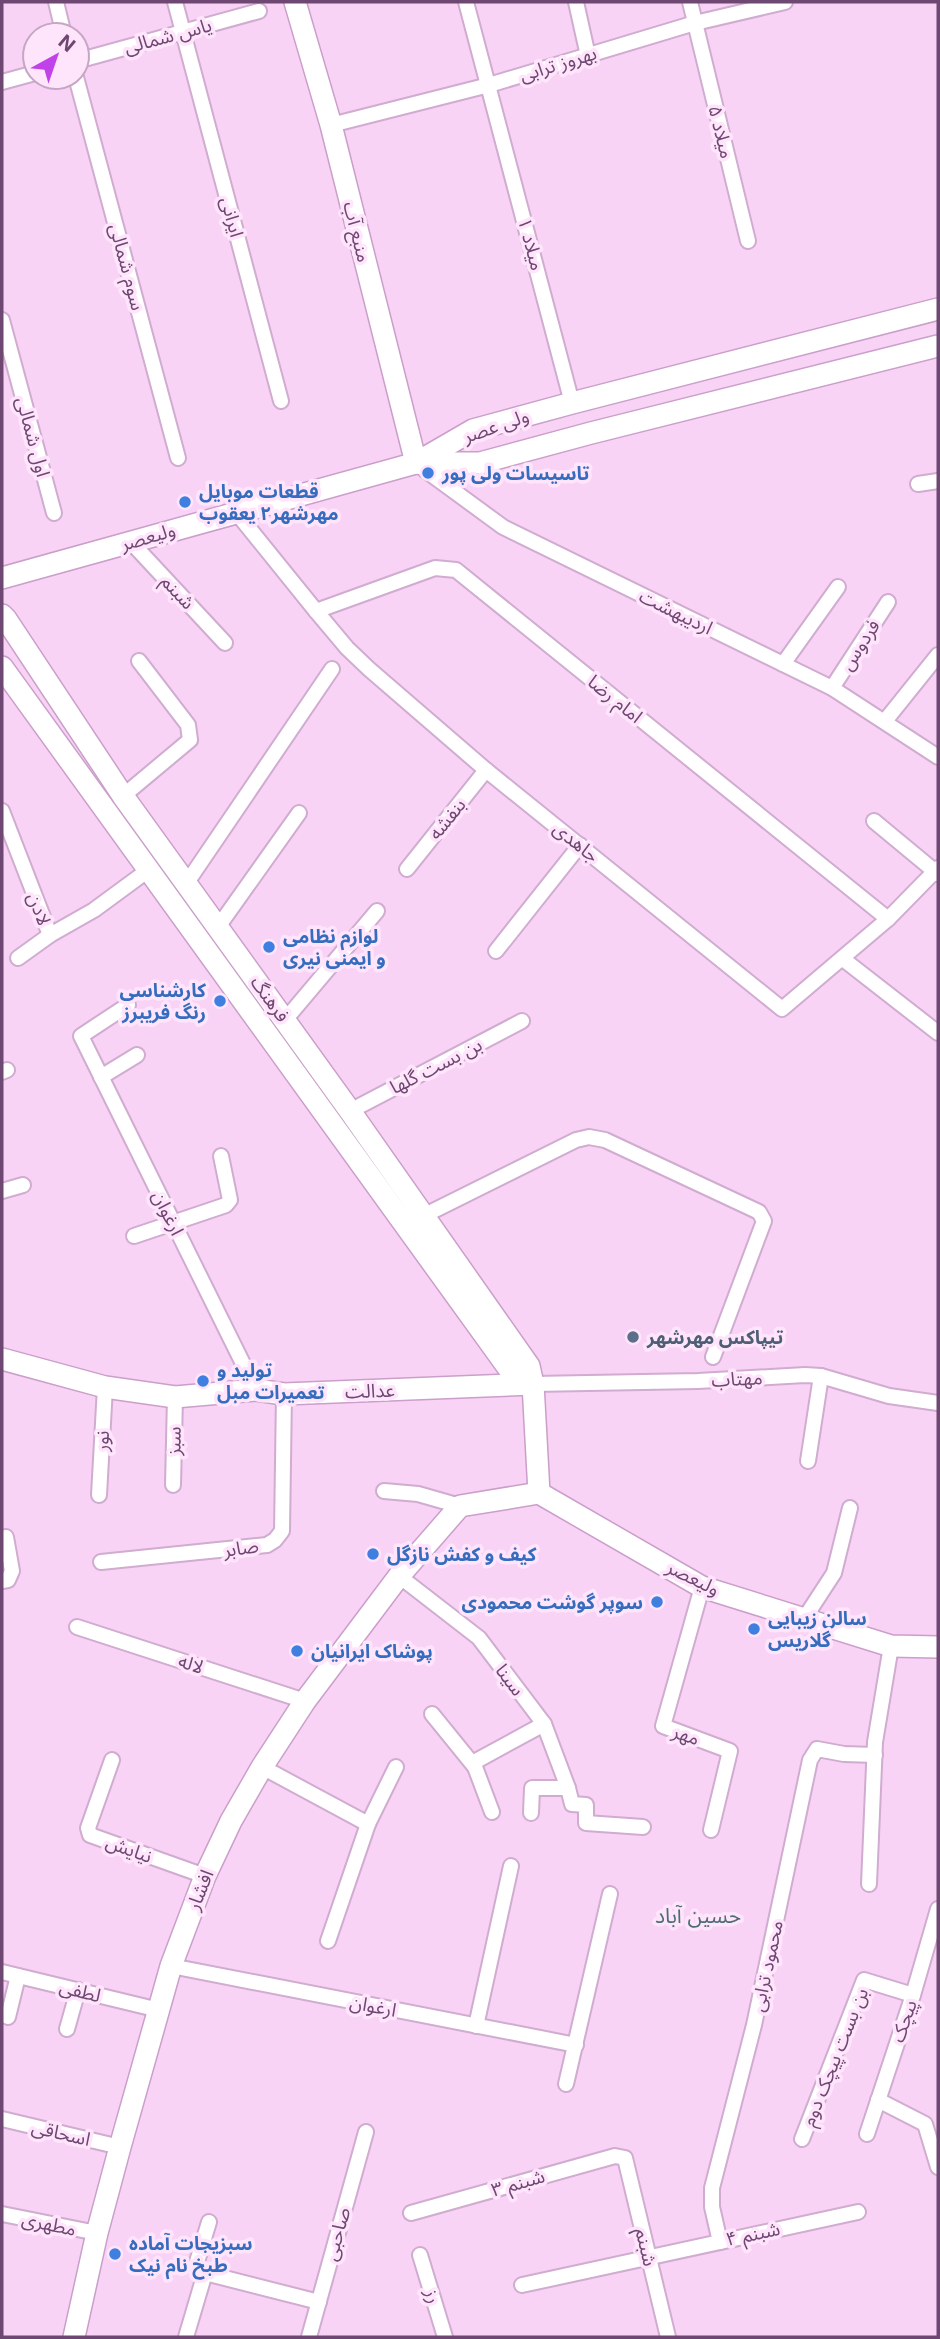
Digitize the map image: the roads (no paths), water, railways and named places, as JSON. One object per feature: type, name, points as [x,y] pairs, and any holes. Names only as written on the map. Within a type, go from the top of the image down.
[{"type":"street","points":[[56,2],[61,21]]},
{"type":"street","name":"ایرانی","points":[[176,2],[281,401]]},
{"type":"street","name":"منبع آب","points":[[295,2],[331,125],[416,463]]},
{"type":"street","name":"میلاد ۱","points":[[466,2],[572,403]]},
{"type":"street","points":[[576,2],[588,55]]},
{"type":"street","name":"میلاد ۵","points":[[690,2],[748,241]]},
{"type":"street","name":"بهروز ترابی","points":[[331,125],[489,85],[695,23],[785,2]]},
{"type":"street","name":"یاس شمالی","points":[[91,57],[259,11]]},
{"type":"street","points":[[2,82],[21,77]]},
{"type":"street","name":"سوم شمالی","points":[[80,91],[178,458]]},
{"type":"street","name":"ولی عصر","points":[[416,463],[473,430],[938,310]]},
{"type":"street","name":"اول شمالی","points":[[2,320],[54,513]]},
{"type":"street","name":"ولی عصر","points":[[416,463],[480,463],[938,346]]},
{"type":"street","name":"ولیعصر","points":[[2,578],[416,463]]},
{"type":"street","name":"اردیبهشت","points":[[416,463],[503,527],[832,688],[938,757]]},
{"type":"street","points":[[918,484],[938,481]]},
{"type":"street","name":"جاهدی","points":[[236,512],[347,648],[486,770],[782,1009],[888,919],[937,871]]},
{"type":"street","name":"شبنم","points":[[131,542],[225,643]]},
{"type":"street","name":"امام رضا","points":[[316,611],[435,568],[456,570],[888,919]]},
{"type":"street","points":[[783,664],[838,587]]},
{"type":"street","name":"فردوس","points":[[832,688],[888,602]]},
{"type":"street","name":"فرهنگ","points":[[2,615],[123,796],[350,1111],[529,1366],[533,1384],[539,1493]]},
{"type":"street","points":[[885,721],[938,655]]},
{"type":"street","points":[[123,796],[190,740],[188,725],[139,661]]},
{"type":"street","name":"فرهنگ","points":[[2,667],[512,1373],[533,1384]]},
{"type":"street","points":[[186,884],[332,669]]},
{"type":"street","name":"بنفشه","points":[[407,869],[486,770]]},
{"type":"street","name":"لادن","points":[[2,811],[50,935],[94,910],[147,871]]},
{"type":"street","points":[[218,927],[299,813]]},
{"type":"street","points":[[874,821],[937,871]]},
{"type":"street","points":[[496,951],[580,845]]},
{"type":"street","points":[[285,1020],[377,911]]},
{"type":"street","points":[[18,958],[50,935]]},
{"type":"street","points":[[843,959],[938,1033]]},
{"type":"street","name":"ارغوان","points":[[128,1005],[81,1036],[256,1390]]},
{"type":"street","name":"بن بست گلها","points":[[350,1111],[522,1021]]},
{"type":"street","points":[[101,1077],[137,1055]]},
{"type":"street","points":[[423,1216],[576,1140],[589,1137],[605,1140],[759,1212],[764,1221],[713,1357]]},
{"type":"street","points":[[134,1236],[220,1208],[230,1199],[221,1156]]},
{"type":"street","points":[[2,1191],[23,1185]]},
{"type":"street","name":"عدالت","points":[[2,1359],[105,1387],[174,1397],[256,1390],[284,1394],[533,1384]]},
{"type":"street","name":"مهتاب","points":[[533,1384],[698,1381],[805,1375],[821,1376],[889,1396],[938,1403]]},
{"type":"street","points":[[808,1461],[821,1376]]},
{"type":"street","name":"نور","points":[[99,1495],[105,1387]]},
{"type":"street","name":"صابر","points":[[101,1562],[267,1545],[275,1539],[282,1531],[284,1394]]},
{"type":"street","name":"سبز","points":[[173,1485],[174,1397]]},
{"type":"street","points":[[384,1491],[418,1494],[460,1506],[539,1493]]},
{"type":"street","name":"ولیعصر","points":[[539,1493],[702,1587],[891,1646],[938,1647]]},
{"type":"street","name":"افشار","points":[[74,2337],[97,2233],[171,1966],[205,1876],[231,1821],[262,1767],[306,1701],[399,1576],[460,1506]]},
{"type":"street","points":[[804,1619],[834,1573],[850,1508]]},
{"type":"street","points":[[2,1581],[8,1580],[12,1571],[5,1538]]},
{"type":"street","name":"سینا","points":[[399,1576],[479,1638],[544,1724],[572,1804],[586,1805],[586,1823],[643,1827]]},
{"type":"street","name":"مهر","points":[[702,1587],[663,1727],[730,1751],[711,1830]]},
{"type":"street","name":"لاله","points":[[77,1627],[306,1701]]},
{"type":"street","points":[[869,1884],[874,1755],[891,1646]]},
{"type":"street","points":[[432,1714],[475,1767],[492,1812]]},
{"type":"street","points":[[475,1767],[480,1758],[544,1724]]},
{"type":"street","name":"محمود ترابی","points":[[720,2242],[712,2207],[712,2188],[754,2025],[810,1760],[817,1749],[844,1754],[874,1755]]},
{"type":"street","name":"نیایش","points":[[112,1760],[88,1828],[90,1835],[205,1876]]},
{"type":"street","points":[[262,1767],[368,1824]]},
{"type":"street","points":[[328,1941],[368,1824],[396,1767]]},
{"type":"street","points":[[531,1813],[532,1788],[568,1788]]},
{"type":"street","points":[[476,2026],[511,1866]]},
{"type":"street","points":[[566,2084],[610,1894]]},
{"type":"street","name":"پیچک","points":[[867,2134],[938,1909]]},
{"type":"street","name":"ارغوان","points":[[171,1966],[576,2045]]},
{"type":"street","name":"لطفی","points":[[2,1972],[159,2010]]},
{"type":"street","points":[[8,2017],[18,1976]]},
{"type":"street","name":"بن بست پیچک دوم","points":[[802,2139],[864,1980],[913,1995]]},
{"type":"street","points":[[67,2029],[78,1990]]},
{"type":"street","points":[[878,2100],[925,2124],[938,2167]]},
{"type":"street","name":"اسحاقی","points":[[2,2119],[120,2147]]},
{"type":"street","name":"صاحبی","points":[[309,2337],[366,2132]]},
{"type":"street","name":"شبنم ۳","points":[[411,2213],[615,2156],[625,2158]]},
{"type":"street","name":"شبنم","points":[[625,2158],[668,2337]]},
{"type":"street","name":"شبنم ۴","points":[[522,2285],[858,2211]]},
{"type":"street","name":"مطهری","points":[[2,2214],[97,2233]]},
{"type":"street","points":[[209,2222],[197,2265],[205,2273],[319,2302]]},
{"type":"street","name":"رز","points":[[420,2255],[445,2337]]},
{"type":"street","points":[[186,2337],[205,2273]]},
{"type":"place","name":"تاسیسات ولی پور","points":[[428,473]]},
{"type":"place","name":"قطعات موبایل مهرشهر۲ یعقوب","points":[[185,502]]},
{"type":"place","name":"لوازم نظامی و ایمنی نیری","points":[[269,947]]},
{"type":"place","name":"کارشناسی رنگ فریبرز","points":[[220,1001]]},
{"type":"place","name":"تیپاکس مهرشهر","points":[[633,1337]]},
{"type":"place","name":"تولید و تعمیرات مبل","points":[[203,1381]]},
{"type":"place","name":"کیف و کفش نازگل","points":[[373,1554]]},
{"type":"place","name":"سوپر گوشت محمودی","points":[[657,1602]]},
{"type":"place","name":"سالن زیبایی گلاریس","points":[[754,1629]]},
{"type":"place","name":"پوشاک ایرانیان","points":[[297,1651]]},
{"type":"place","name":"سبزیجات آماده طبخ نام نیک","points":[[115,2254]]},
{"type":"district","name":"حسین آباد","points":[[698,1915]]}]
